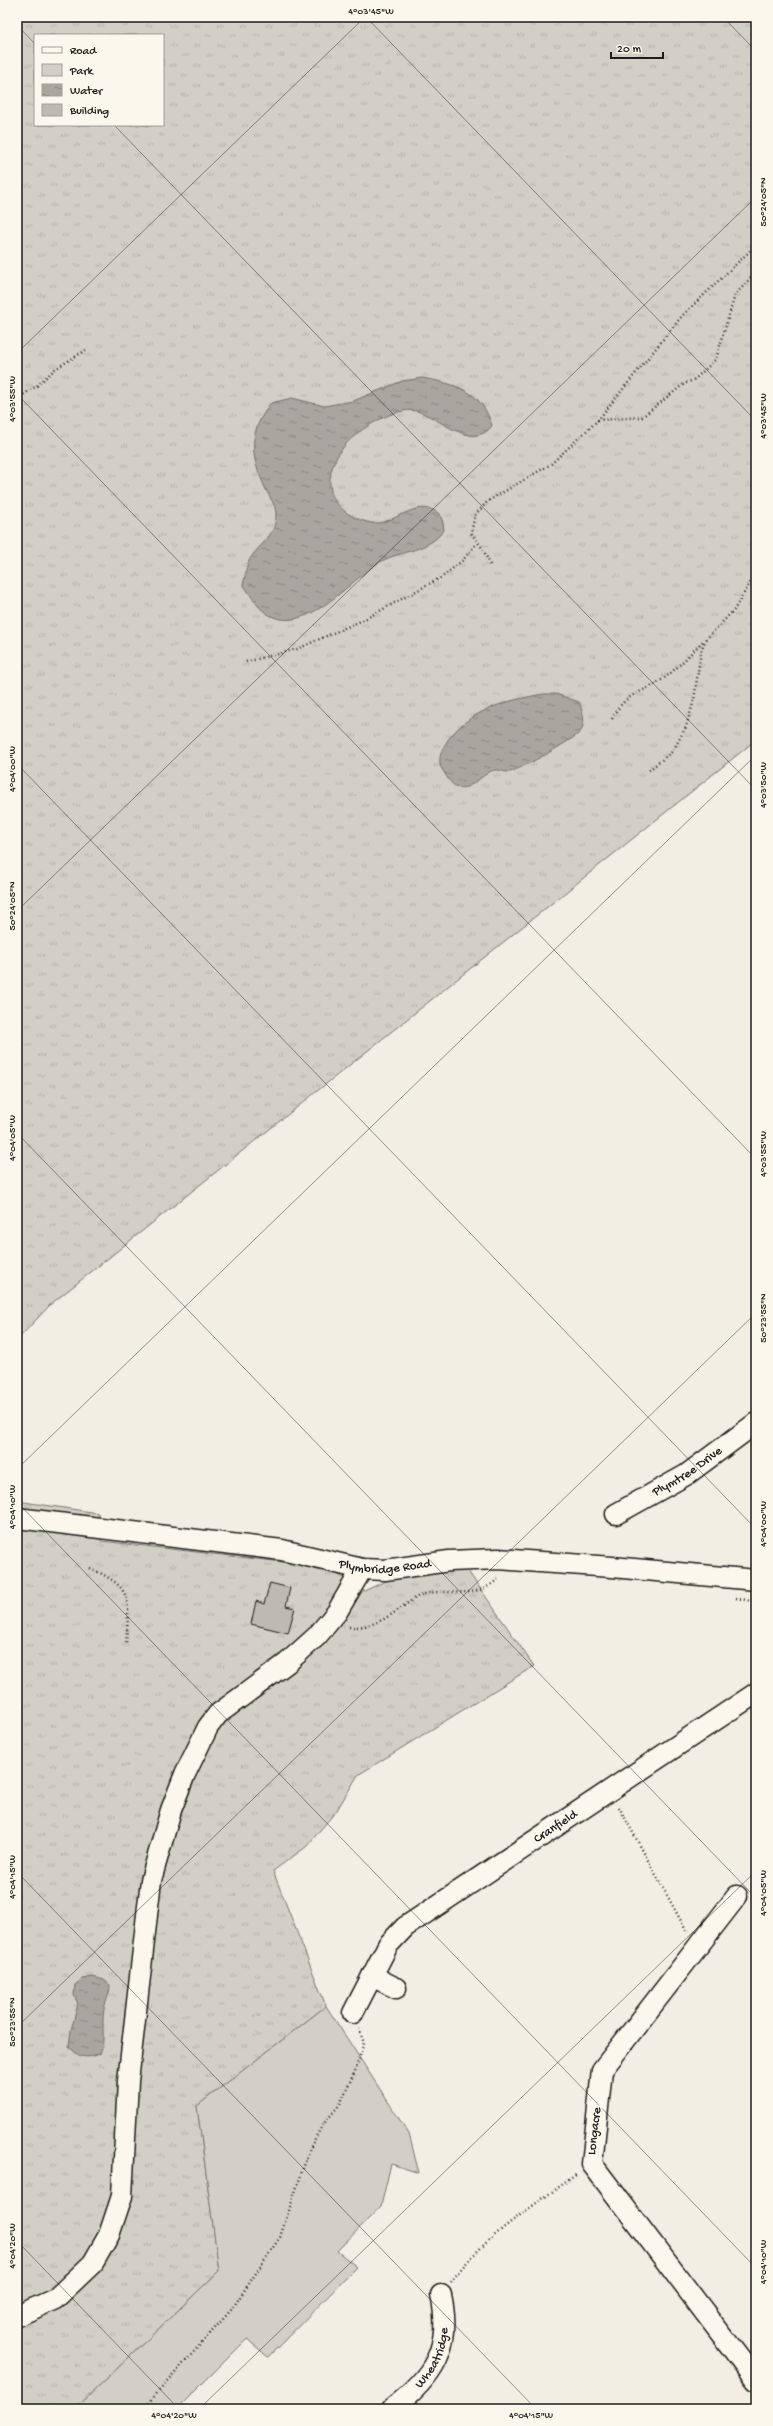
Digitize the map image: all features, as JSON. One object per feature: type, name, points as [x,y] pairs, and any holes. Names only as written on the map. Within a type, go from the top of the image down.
[{"type":"street","name":"Plymtree Drive","points":[[616,1514],[686,1475],[756,1423]]},
{"type":"street","name":"Plymbridge Road","points":[[17,1518],[282,1550],[362,1569],[385,1570],[449,1561],[506,1559],[756,1580]]},
{"type":"street","points":[[17,2316],[55,2299],[93,2264],[118,2215],[122,2196],[128,2080],[151,1880],[171,1810],[185,1774],[208,1728],[218,1714],[287,1663],[318,1636],[338,1612],[362,1569]]},
{"type":"street","name":"Cranfield","points":[[353,2013],[388,1946],[405,1927],[756,1693]]},
{"type":"street","name":"Longacre","points":[[737,1896],[602,2070],[592,2164],[756,2380]]},
{"type":"street","points":[[372,1976],[396,1988]]},
{"type":"street","name":"Wheatridge","points":[[392,2409],[409,2396],[430,2373],[444,2345],[444,2310],[441,2295]]},
{"type":"path","points":[[490,565],[471,534],[476,515],[488,501],[551,464],[598,420],[682,316],[756,245]]},
{"type":"path","points":[[598,420],[642,417],[684,384],[695,378],[716,359],[735,295],[756,272]]},
{"type":"path","points":[[17,399],[38,385],[54,369],[86,350]]},
{"type":"path","points":[[246,662],[297,649],[362,620],[442,577],[464,560],[477,543]]},
{"type":"path","points":[[612,719],[619,704],[631,695],[664,678],[706,639],[734,610],[756,573]]},
{"type":"path","points":[[649,770],[673,751],[686,727],[694,700],[701,651],[706,639]]},
{"type":"path","points":[[330,1621],[342,1626],[367,1626],[383,1621],[413,1599],[424,1594],[476,1593],[492,1585],[500,1577],[506,1559]]},
{"type":"path","points":[[90,1568],[119,1584],[127,1596],[130,1610],[126,1644]]},
{"type":"path","points":[[610,1790],[696,1948]]},
{"type":"path","points":[[143,2409],[232,2309],[280,2237],[310,2148],[322,2126],[340,2104],[355,2070],[364,2043],[353,2013]]},
{"type":"path","points":[[441,2295],[466,2262],[485,2241],[592,2164]]},
{"type":"green space","points":[[17,17],[756,17],[756,740],[51,1304],[17,1340]]},
{"type":"green space","points":[[17,1501],[98,1513],[101,1541],[326,1567],[364,1591],[388,1580],[463,1564],[534,1666],[358,1775],[337,1810],[306,1847],[273,1871],[326,2006],[197,2106],[219,2271],[75,2409],[17,2409]]},
{"type":"green space","points":[[326,2006],[409,2134],[419,2173],[391,2164],[381,2206],[337,2251],[357,2267],[268,2357],[247,2339],[177,2409],[75,2409],[219,2271],[197,2106]]},
{"type":"water","points":[[422,378],[456,386],[466,391],[481,404],[492,426],[484,433],[474,435],[465,434],[425,414],[408,410],[398,412],[378,420],[367,426],[351,439],[337,457],[332,468],[330,480],[331,491],[335,501],[342,509],[353,517],[367,522],[384,522],[416,509],[425,508],[438,513],[444,530],[438,537],[423,547],[380,562],[368,570],[341,593],[311,613],[296,619],[281,619],[266,613],[256,603],[243,584],[248,563],[269,536],[275,523],[276,510],[259,473],[254,452],[255,433],[264,413],[271,403],[292,398],[324,406],[353,401],[402,381]]},
{"type":"water","points":[[544,694],[556,694],[579,702],[582,709],[583,727],[577,735],[559,747],[510,772],[495,770],[486,774],[467,787],[457,787],[453,784],[441,767],[440,758],[443,748],[461,725],[486,710],[500,704]]},
{"type":"water","points":[[93,1977],[104,1980],[110,1985],[110,1988],[104,2009],[103,2043],[100,2054],[86,2057],[79,2055],[69,2046],[71,2030],[78,2004],[74,1995],[75,1985],[82,1979]]},
{"type":"building","points":[[270,1583],[290,1588],[286,1606],[295,1608],[288,1633],[251,1624],[256,1601],[264,1604]]}]
